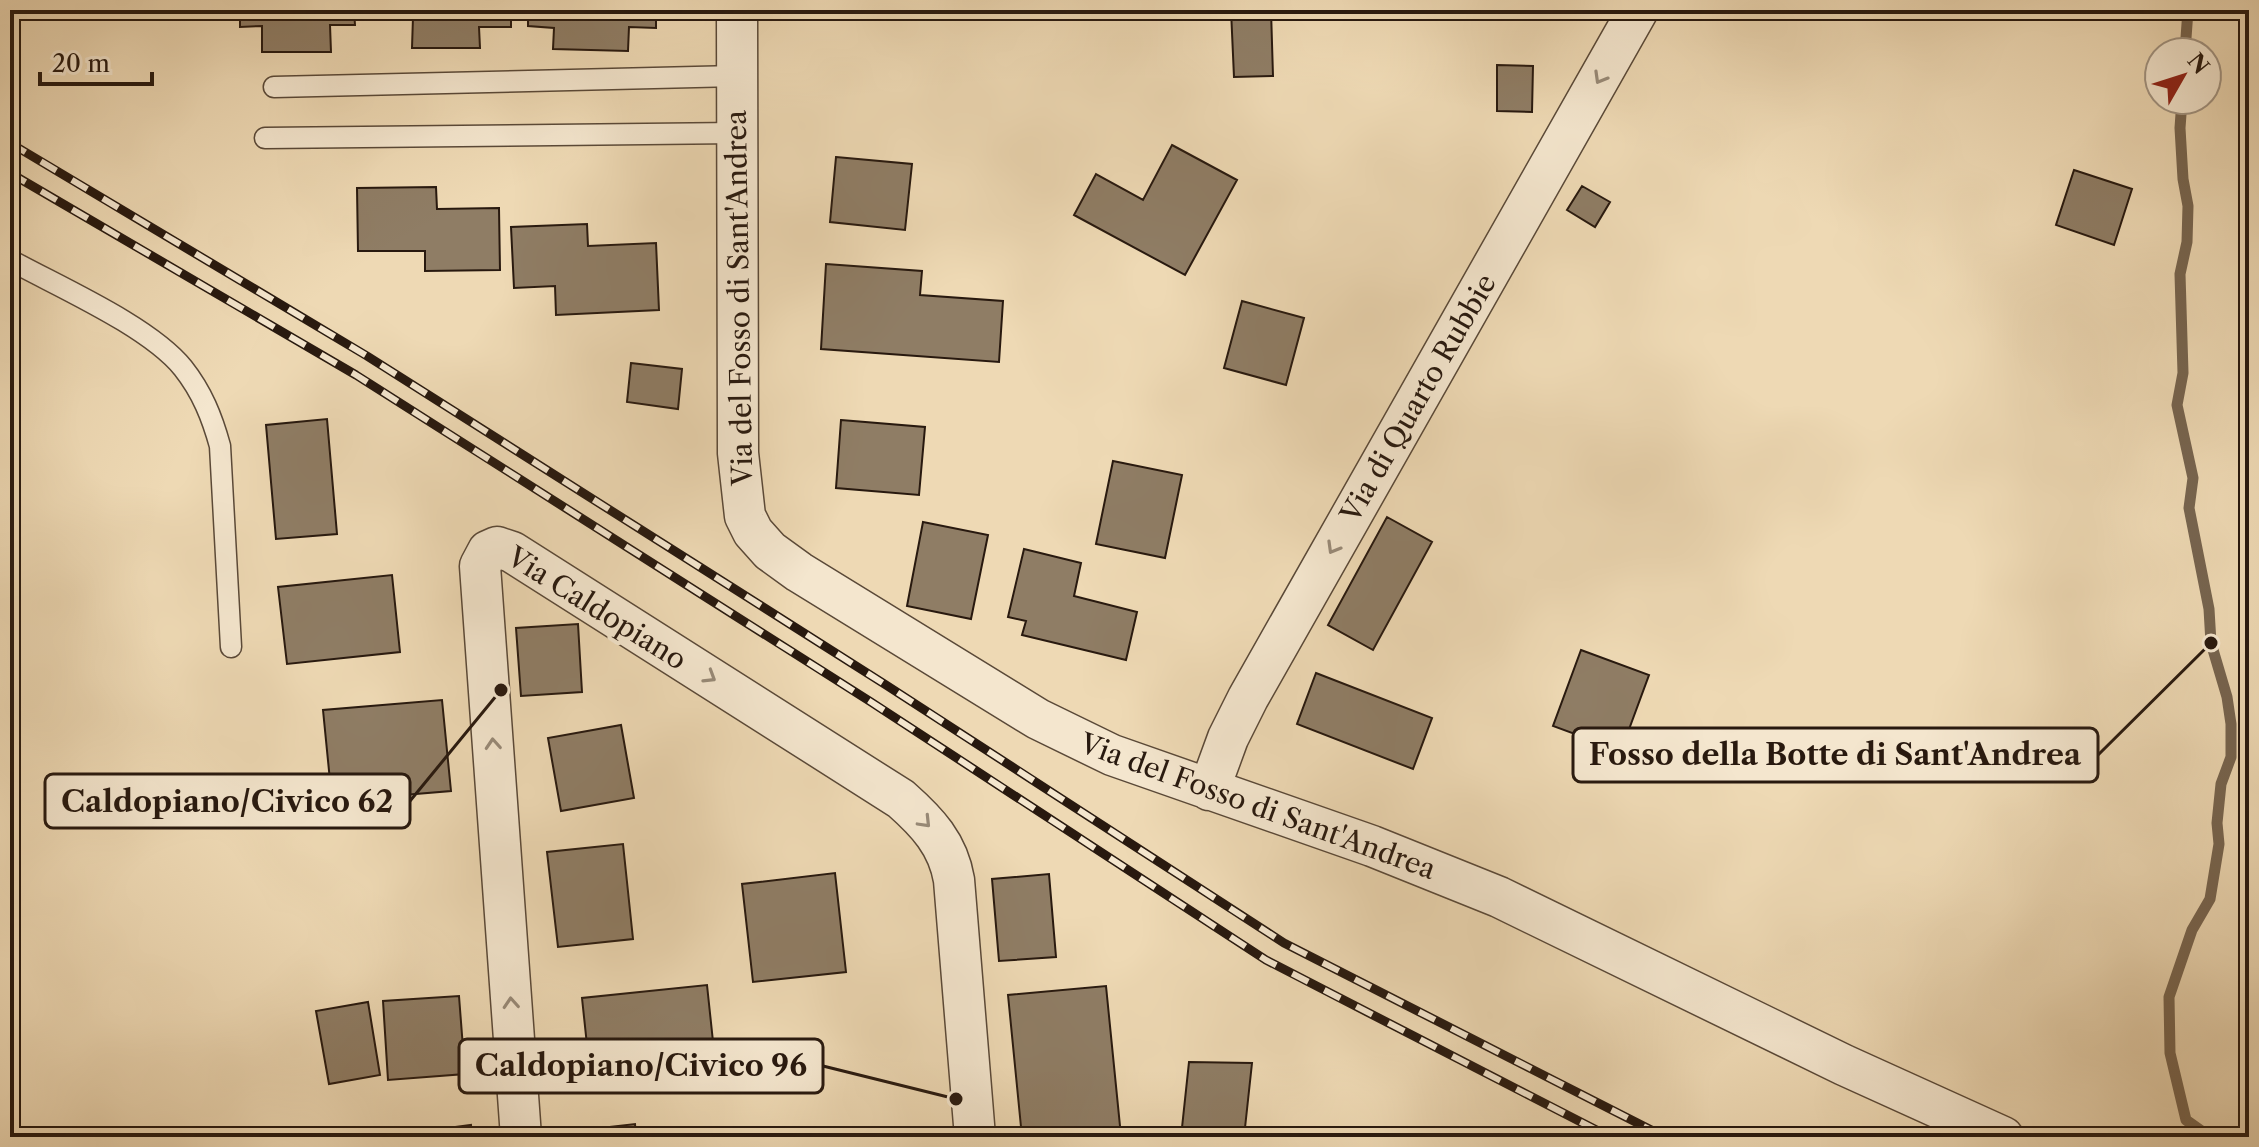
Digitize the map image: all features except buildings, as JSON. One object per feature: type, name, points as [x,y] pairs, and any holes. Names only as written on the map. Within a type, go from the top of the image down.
[{"type":"street","name":"Via del Fosso di Sant'Andrea","points":[[737,10],[738,453],[743,507],[753,532],[783,562],[1038,719],[1112,755],[1372,846],[1499,897],[1844,1065],[2003,1137]]},
{"type":"street","name":"Via di Quarto Rubbie","points":[[1209,790],[1228,738],[1248,698],[1638,10]]},
{"type":"street","name":"Via Caldopiano","points":[[521,1137],[480,566],[488,551],[497,547],[505,548],[525,560],[901,799],[935,832],[949,859],[954,880],[975,1137]]},
{"type":"lane","points":[[274,87],[737,76]]},
{"type":"lane","points":[[265,138],[737,133]]},
{"type":"lane","points":[[10,260],[141,332],[182,366],[199,391],[212,415],[220,446],[231,647]]},
{"type":"waterway","points":[[2186,36],[2188,10]]},
{"type":"waterway","points":[[2181,116],[2183,179],[2188,206],[2187,242],[2180,274],[2183,373],[2177,405],[2193,478],[2189,508],[2209,609],[2211,643],[2227,697],[2231,757],[2221,784],[2217,823],[2219,844],[2210,899],[2192,930],[2169,997],[2170,1053],[2186,1120],[2210,1137]]},
{"type":"railway","points":[[10,143],[367,356],[886,685],[1284,943],[1665,1137]]},
{"type":"railway","points":[[10,173],[356,375],[871,702],[1266,960],[1610,1137]]},
{"type":"place","name":"Fosso della Botte di Sant'Andrea","points":[[2211,643]]},
{"type":"place","name":"Caldopiano/Civico 62","points":[[501,690]]},
{"type":"place","name":"Caldopiano/Civico 96","points":[[956,1099]]}]
